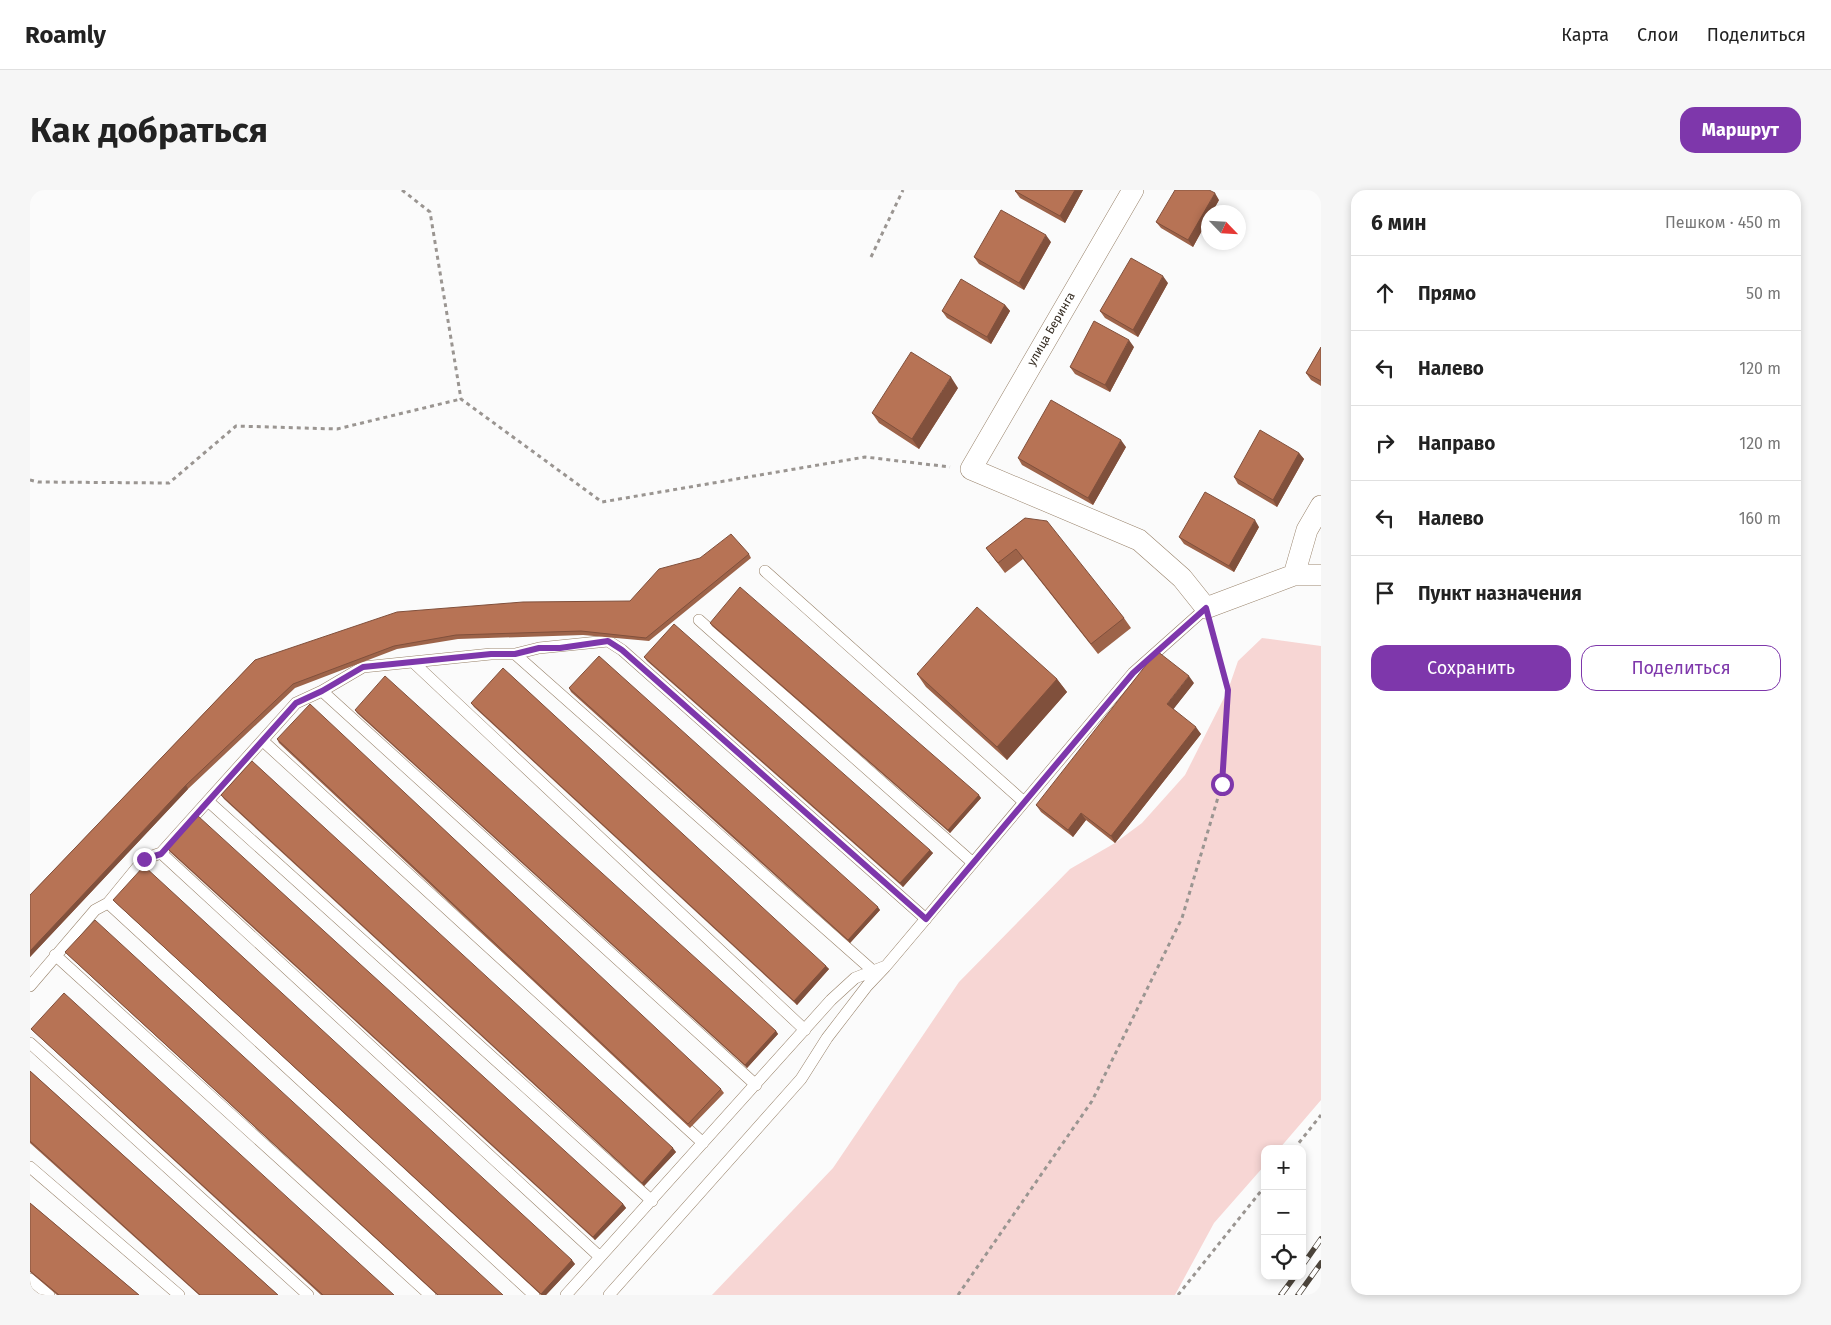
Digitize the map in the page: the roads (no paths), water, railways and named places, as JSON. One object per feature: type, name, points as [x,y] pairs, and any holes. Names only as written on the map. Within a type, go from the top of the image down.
[{"type":"street","name":"улица Беринга","points":[[1133,190],[971,469],[1139,540],[1182,578],[1206,608]]},
{"type":"street","points":[[1294,575],[1307,530],[1321,506]]},
{"type":"street","points":[[1206,608],[1294,575],[1321,575]]},
{"type":"lane","points":[[765,571],[1024,802]]},
{"type":"lane","points":[[609,1295],[801,1080],[827,1038],[867,986],[926,919],[1133,673],[1206,608]]},
{"type":"lane","points":[[699,620],[973,863]]},
{"type":"lane","points":[[30,986],[95,910],[108,903],[144,859],[161,854],[296,703],[322,691],[363,667],[491,654],[515,654],[539,648],[560,648],[608,641],[926,919]]},
{"type":"lane","points":[[515,654],[872,970]]},
{"type":"lane","points":[[414,663],[805,1030]]},
{"type":"lane","points":[[322,691],[756,1085]]},
{"type":"lane","points":[[263,741],[703,1143]]},
{"type":"lane","points":[[208,801],[652,1201]]},
{"type":"lane","points":[[161,854],[600,1257]]},
{"type":"lane","points":[[108,903],[534,1295]]},
{"type":"lane","points":[[55,955],[430,1295]]},
{"type":"lane","points":[[566,1295],[831,1000],[855,978],[886,966]]},
{"type":"lane","points":[[30,1043],[308,1295]]},
{"type":"lane","points":[[30,1166],[179,1295]]},
{"type":"lane","points":[[30,1279],[49,1295]]},
{"type":"railway","points":[[1306,1260],[1321,1239]]},
{"type":"railway","points":[[1298,1295],[1321,1263]]},
{"type":"railway","points":[[1281,1295],[1292,1280]]}]
